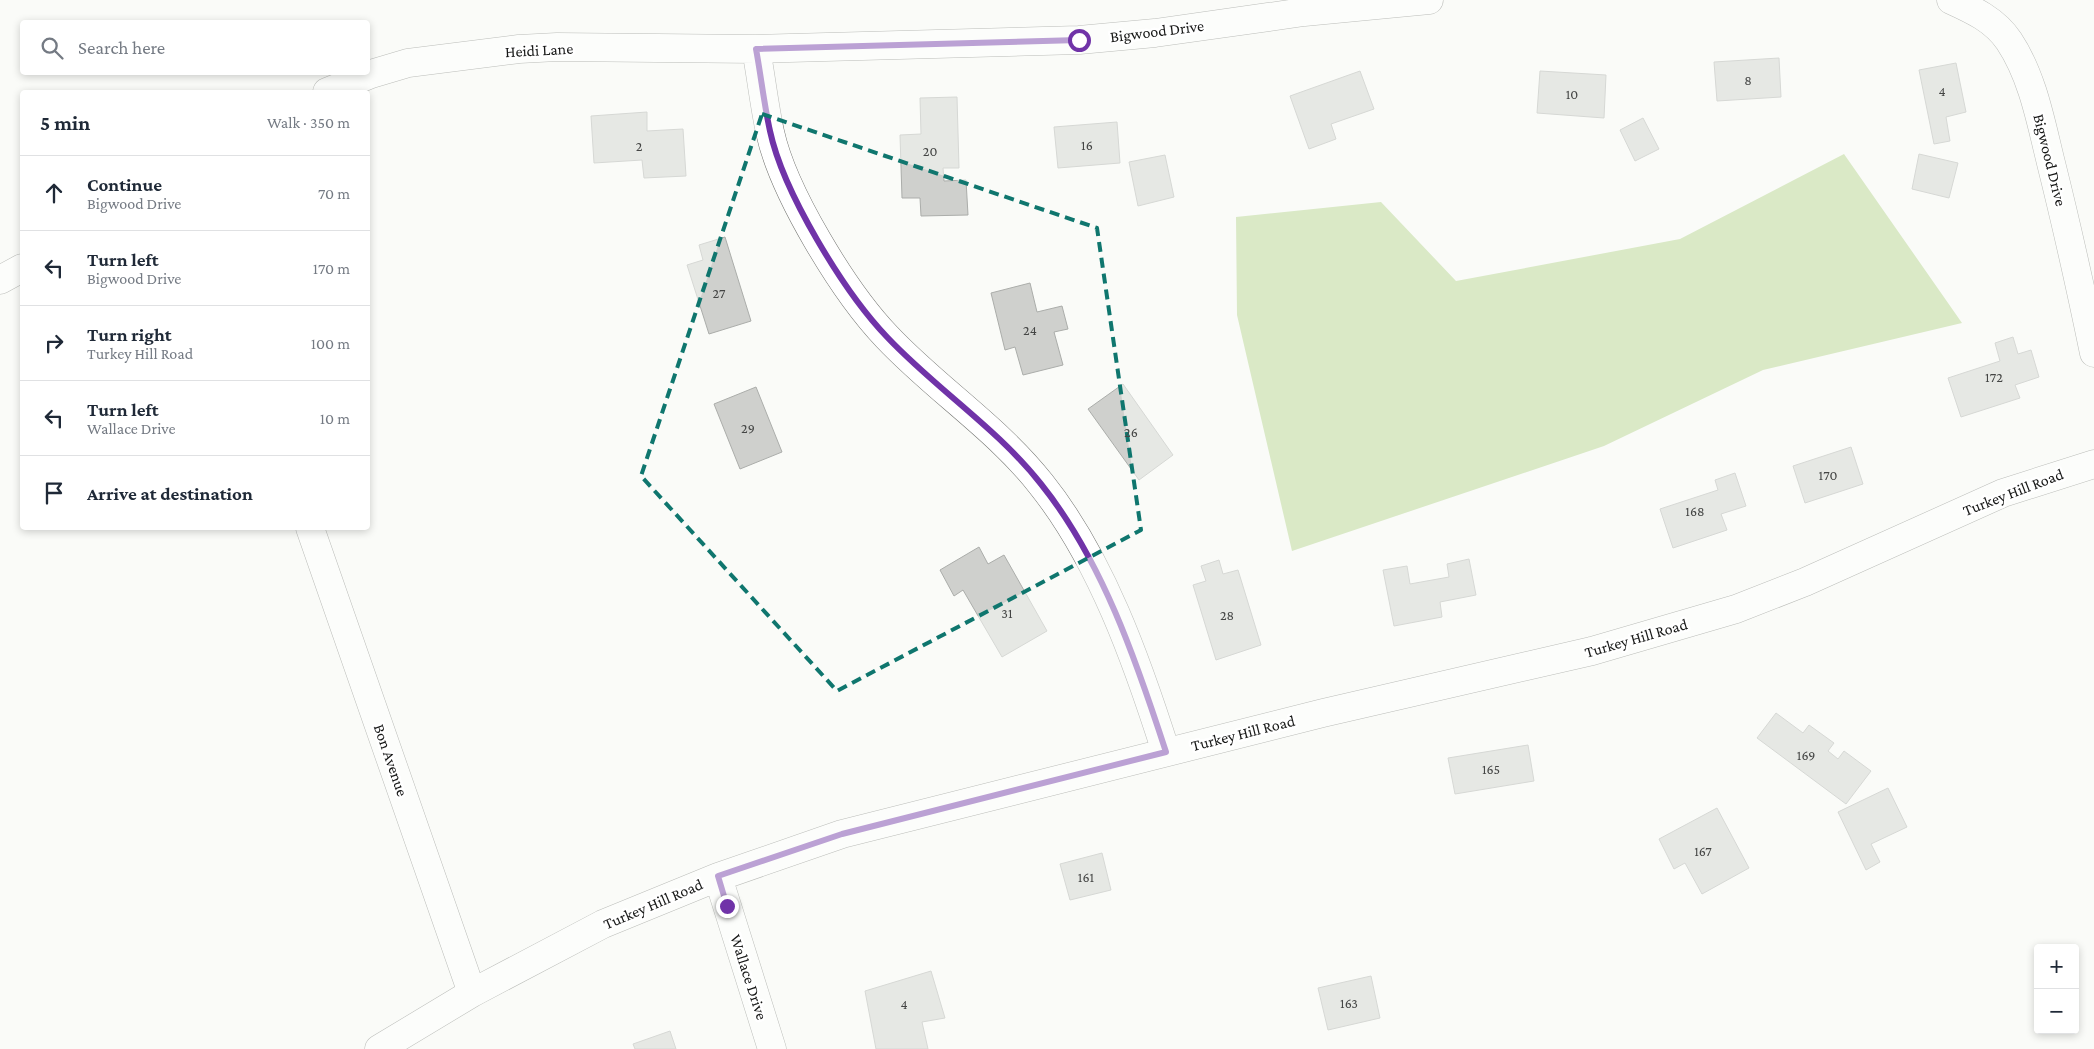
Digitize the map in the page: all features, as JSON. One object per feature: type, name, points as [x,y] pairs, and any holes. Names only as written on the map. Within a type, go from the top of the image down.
[{"type":"street","name":"Bigwood Drive","points":[[756,49],[1079,40],[1155,33],[1304,12],[1429,0]]},
{"type":"street","name":"Bigwood Drive","points":[[1951,0],[1981,14],[2008,41],[2025,73],[2037,107],[2072,248],[2094,353]]},
{"type":"street","name":"Heidi Lane","points":[[370,74],[408,63],[519,49],[557,47],[756,49]]},
{"type":"street","points":[[756,49],[770,133],[785,176],[822,247],[851,292],[886,337],[994,434],[1040,483],[1065,517],[1084,545],[1105,590],[1166,752]]},
{"type":"street","name":"Heidi Lane","points":[[332,90],[369,75]]},
{"type":"street","points":[[0,280],[20,269]]},
{"type":"street","name":"Turkey Hill Road","points":[[379,1049],[472,993],[603,924],[718,876],[842,834],[1166,752],[1592,651],[1736,609],[1805,582],[2003,493],[2094,464]]},
{"type":"street","name":"Bon Avenue","points":[[311,530],[472,993]]},
{"type":"street","name":"Wallace Drive","points":[[718,876],[772,1049]]},
{"type":"highlighted area","points":[[762,114],[1097,228],[1141,530],[837,691],[641,476]]},
{"type":"green space","points":[[1844,154],[1962,323],[1763,370],[1604,446],[1292,551],[1237,315],[1236,217],[1381,202],[1456,281],[1680,239]]},
{"type":"building","points":[[1779,58],[1781,97],[1717,101],[1714,62]]},
{"type":"building","points":[[1956,63],[1966,112],[1946,117],[1950,141],[1934,144],[1919,70]]},
{"type":"building","points":[[1360,71],[1374,109],[1331,124],[1336,139],[1309,149],[1290,96]]},
{"type":"building","points":[[1540,71],[1606,75],[1604,118],[1537,113]]},
{"type":"building","points":[[957,97],[959,168],[943,168],[944,181],[966,180],[968,215],[921,216],[920,198],[902,198],[900,135],[921,134],[920,98]]},
{"type":"building","points":[[647,112],[647,131],[683,129],[686,176],[644,178],[642,160],[594,163],[591,116]]},
{"type":"building","points":[[1643,118],[1659,149],[1635,161],[1620,130]]},
{"type":"building","points":[[1117,122],[1120,163],[1058,168],[1054,127]]},
{"type":"building","points":[[1919,154],[1958,163],[1949,198],[1912,189]]},
{"type":"building","points":[[1165,155],[1174,197],[1138,206],[1129,162]]},
{"type":"building","points":[[725,237],[751,321],[709,334],[687,265],[703,260],[699,245]]},
{"type":"building","points":[[1030,283],[1037,312],[1062,306],[1068,329],[1054,332],[1063,365],[1023,375],[1015,347],[1005,350],[991,293]]},
{"type":"building","points":[[2013,337],[2018,354],[2031,350],[2039,377],[2015,385],[2020,398],[1961,417],[1948,378],[2000,361],[1995,343]]},
{"type":"building","points":[[1123,384],[1173,455],[1139,480],[1088,409]]},
{"type":"building","points":[[756,387],[782,452],[740,469],[714,404]]},
{"type":"building","points":[[1851,447],[1863,484],[1805,503],[1793,466]]},
{"type":"building","points":[[1735,473],[1746,506],[1721,514],[1727,530],[1673,548],[1660,509],[1718,490],[1715,480]]},
{"type":"building","points":[[979,547],[988,564],[1004,555],[1047,631],[1002,657],[963,590],[954,596],[940,570]]},
{"type":"building","points":[[1469,559],[1476,595],[1440,602],[1442,617],[1394,626],[1383,570],[1407,566],[1410,584],[1449,577],[1447,564]]},
{"type":"building","points":[[1219,560],[1223,574],[1238,570],[1261,645],[1216,660],[1193,585],[1206,581],[1201,566]]},
{"type":"building","points":[[1776,713],[1803,733],[1809,725],[1834,743],[1828,751],[1838,759],[1844,751],[1871,771],[1846,804],[1757,738]]},
{"type":"building","points":[[1528,745],[1534,781],[1455,794],[1448,758]]},
{"type":"building","points":[[1888,788],[1907,827],[1871,844],[1880,862],[1866,870],[1838,812]]},
{"type":"building","points":[[1717,808],[1749,868],[1702,894],[1685,863],[1674,869],[1659,839]]},
{"type":"building","points":[[1102,853],[1111,890],[1070,900],[1060,864]]},
{"type":"building","points":[[931,971],[945,1018],[922,1022],[928,1049],[876,1049],[865,991]]},
{"type":"building","points":[[1371,976],[1380,1018],[1328,1030],[1318,988]]},
{"type":"building","points":[[670,1031],[676,1049],[635,1049],[633,1044]]},
{"type":"route","points":[[727,906],[718,876],[842,834],[1166,752],[1146,692],[1105,590],[1084,545],[1065,517],[1040,483],[994,434],[886,337],[866,312],[822,247],[785,176],[770,133],[756,49],[1079,40]]}]
